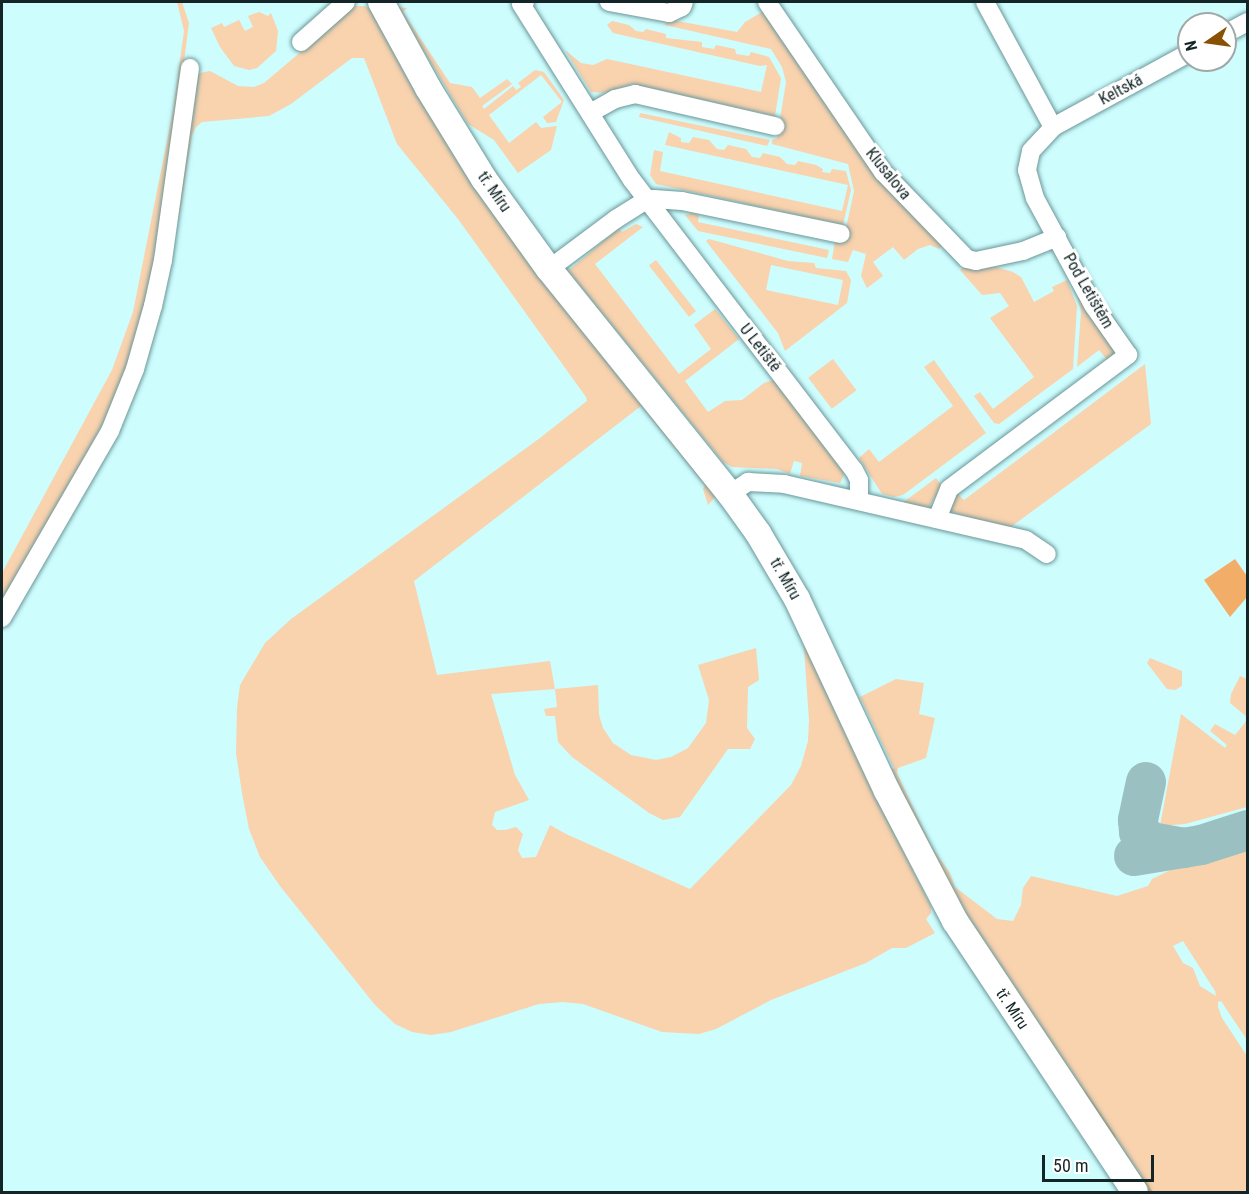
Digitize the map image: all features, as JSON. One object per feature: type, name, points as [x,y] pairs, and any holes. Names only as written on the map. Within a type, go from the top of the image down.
[{"type":"main road","name":"tř. Míru","points":[[381,2],[428,88],[484,179],[549,269],[730,494],[790,585],[887,790],[955,921],[1135,1192]]},
{"type":"street","points":[[301,42],[345,2]]},
{"type":"street","name":"U Letiště","points":[[525,2],[521,4],[647,201],[854,470],[859,480],[860,500]]},
{"type":"street","points":[[609,2],[669,14],[682,8],[684,2]]},
{"type":"street","name":"Klusalova","points":[[768,2],[883,172],[967,259],[976,261],[1023,250],[1056,237]]},
{"type":"street","points":[[985,2],[1053,127]]},
{"type":"street","name":"Keltská","points":[[1053,127],[1177,60]]},
{"type":"street","points":[[2,618],[110,431],[135,369],[163,260],[190,68]]},
{"type":"street","points":[[590,113],[615,99],[635,94],[775,126]]},
{"type":"street","name":"Pod Letištěm","points":[[937,519],[949,489],[1128,355],[1093,304],[1033,192],[1027,170],[1031,151],[1053,127]]},
{"type":"street","points":[[549,269],[647,201],[682,201],[841,234]]},
{"type":"street","points":[[730,494],[741,485],[755,481],[860,500],[1026,540],[1047,554]]},
{"type":"shaded area","points":[[177,2],[182,2],[189,23],[166,204],[142,327],[102,433],[2,605],[2,573],[112,370],[133,312],[173,110],[184,31]]},
{"type":"shaded area","points":[[355,6],[365,6],[378,14],[432,111],[479,185],[540,270],[715,491],[715,497],[708,505],[703,489],[705,485],[641,406],[414,581],[437,675],[550,661],[555,689],[491,694],[515,775],[529,800],[495,812],[492,825],[497,830],[516,827],[523,834],[518,850],[522,858],[536,857],[550,825],[690,889],[791,785],[801,766],[808,741],[809,720],[803,634],[879,803],[931,906],[931,913],[926,919],[935,933],[906,948],[892,948],[866,963],[771,1000],[716,1029],[699,1034],[662,1032],[583,1004],[563,1002],[539,1004],[451,1032],[431,1035],[412,1032],[395,1024],[375,1005],[280,886],[260,857],[249,829],[242,793],[236,753],[237,708],[240,685],[265,643],[291,619],[540,438],[587,401],[458,219],[397,144],[364,58],[352,58],[291,104],[269,116],[202,122],[196,127],[192,135],[181,206],[153,338],[135,387],[113,438],[76,508],[2,631],[107,447],[146,354],[160,301],[177,211],[195,78],[200,73],[210,71],[238,86],[254,87],[264,83]]},
{"type":"shaded area","points":[[397,7],[407,8],[403,12],[450,83],[472,87],[480,98],[507,79],[512,84],[482,106],[484,109],[513,86],[516,90],[521,87],[518,83],[535,70],[544,72],[564,100],[556,122],[547,123],[543,117],[562,102],[541,75],[489,115],[509,143],[536,122],[541,128],[557,126],[551,150],[518,173],[494,140],[468,124]]},
{"type":"shaded area","points":[[764,11],[944,244],[939,249],[930,245],[918,249],[904,260],[893,247],[873,262],[883,276],[867,288],[861,276],[866,254],[853,250],[848,262],[832,259],[835,241],[843,242],[854,191],[848,164],[772,144],[772,140],[777,138],[786,82],[782,67],[771,49],[665,25],[666,19],[737,32],[745,22]]},
{"type":"shaded area","points":[[259,12],[268,16],[271,13],[278,31],[276,51],[257,68],[249,70],[234,66],[220,47],[211,28],[222,23],[224,27],[239,20],[245,31],[253,27],[248,16]]},
{"type":"shaded area","points":[[612,21],[629,25],[636,31],[643,32],[646,29],[666,34],[666,38],[702,42],[702,47],[714,49],[716,45],[735,49],[736,54],[749,56],[751,52],[769,57],[781,78],[775,116],[632,84],[604,93],[591,92],[565,50],[581,63],[593,65],[607,59],[761,92],[767,65],[760,66],[613,33],[607,25]]},
{"type":"shaded area","points":[[640,113],[770,140],[767,146],[639,117]]},
{"type":"shaded area","points":[[669,132],[681,138],[681,142],[689,143],[693,137],[709,140],[717,149],[724,150],[728,145],[746,149],[752,157],[760,158],[763,153],[780,157],[787,164],[795,165],[798,161],[816,165],[823,169],[822,172],[830,173],[832,169],[846,171],[851,190],[843,225],[656,184],[650,175],[654,150],[663,152],[660,171],[842,211],[848,185],[665,145]]},
{"type":"shaded area","points":[[692,213],[699,215],[698,222],[829,250],[827,258],[698,231],[685,215]]},
{"type":"shaded area","points":[[636,224],[643,227],[595,264],[679,374],[711,349],[694,325],[715,309],[739,339],[685,381],[708,412],[725,401],[742,400],[764,383],[777,379],[843,470],[844,475],[840,483],[800,476],[802,463],[794,461],[790,474],[777,469],[732,467],[723,462],[568,271],[619,228],[622,232]]},
{"type":"shaded area","points":[[709,239],[788,261],[814,263],[816,268],[846,271],[851,280],[847,303],[785,351],[778,333],[706,241]],"holes":[[[771,265],[843,280],[838,305],[766,290]]]},
{"type":"shaded area","points":[[656,260],[696,311],[689,317],[649,266]]},
{"type":"shaded area","points":[[966,266],[996,267],[1013,272],[1021,277],[1034,302],[1054,291],[1052,287],[1067,280],[1077,306],[1073,369],[999,424],[994,423],[974,396],[980,392],[993,409],[1034,377],[990,318],[1009,306],[1000,293],[982,295],[960,270]]},
{"type":"shaded area","points":[[1077,294],[1114,350],[1109,362],[1099,350],[1077,367],[1081,312]]},
{"type":"shaded area","points":[[833,359],[856,390],[832,409],[808,378]]},
{"type":"shaded area","points":[[934,360],[986,433],[903,495],[894,497],[882,494],[859,458],[869,449],[879,462],[953,406],[924,367]]},
{"type":"shaded area","points":[[1145,364],[1151,424],[1008,529],[951,512],[950,502],[957,493],[964,500]]},
{"type":"shaded area","points":[[936,478],[942,486],[929,507],[901,504]]},
{"type":"shaded area","points":[[1235,559],[1247,576],[1247,597],[1230,617],[1204,580]]},
{"type":"shaded area","points":[[756,648],[759,680],[748,687],[747,728],[755,739],[750,749],[728,749],[680,817],[663,820],[649,813],[572,757],[558,742],[555,716],[546,716],[544,709],[557,707],[555,689],[598,685],[599,715],[603,728],[613,743],[631,755],[656,760],[671,757],[688,748],[706,723],[709,700],[698,665]]},
{"type":"shaded area","points":[[1150,658],[1182,671],[1182,686],[1175,690],[1167,689],[1147,663]]},
{"type":"shaded area","points":[[1240,676],[1247,679],[1247,717],[1230,703],[1231,694]]},
{"type":"shaded area","points":[[896,679],[924,683],[919,714],[935,718],[926,758],[898,768],[897,773],[932,847],[950,873],[955,887],[997,919],[1013,921],[1021,905],[1023,888],[1031,876],[1117,896],[1148,886],[1152,879],[1179,866],[1247,840],[1247,1040],[1221,1001],[1218,1002],[1218,1007],[1222,1018],[1247,1056],[1247,1192],[1143,1192],[968,918],[924,840],[891,770],[894,768],[860,697]],"holes":[[[1183,941],[1216,996],[1200,986],[1193,968],[1183,963],[1173,946]]]},
{"type":"shaded area","points":[[1181,714],[1225,748],[1227,745],[1210,731],[1215,724],[1235,735],[1247,720],[1247,807],[1185,824],[1160,826]]},
{"type":"waterway","points":[[1084,1093],[1113,1136]]},
{"type":"waterway","points":[[1144,1183],[1150,1192]]},
{"type":"taxiway","points":[[1146,782],[1138,820],[1139,832],[1151,842],[1184,848]]},
{"type":"taxiway","points":[[1134,856],[1201,845],[1248,830]]}]
